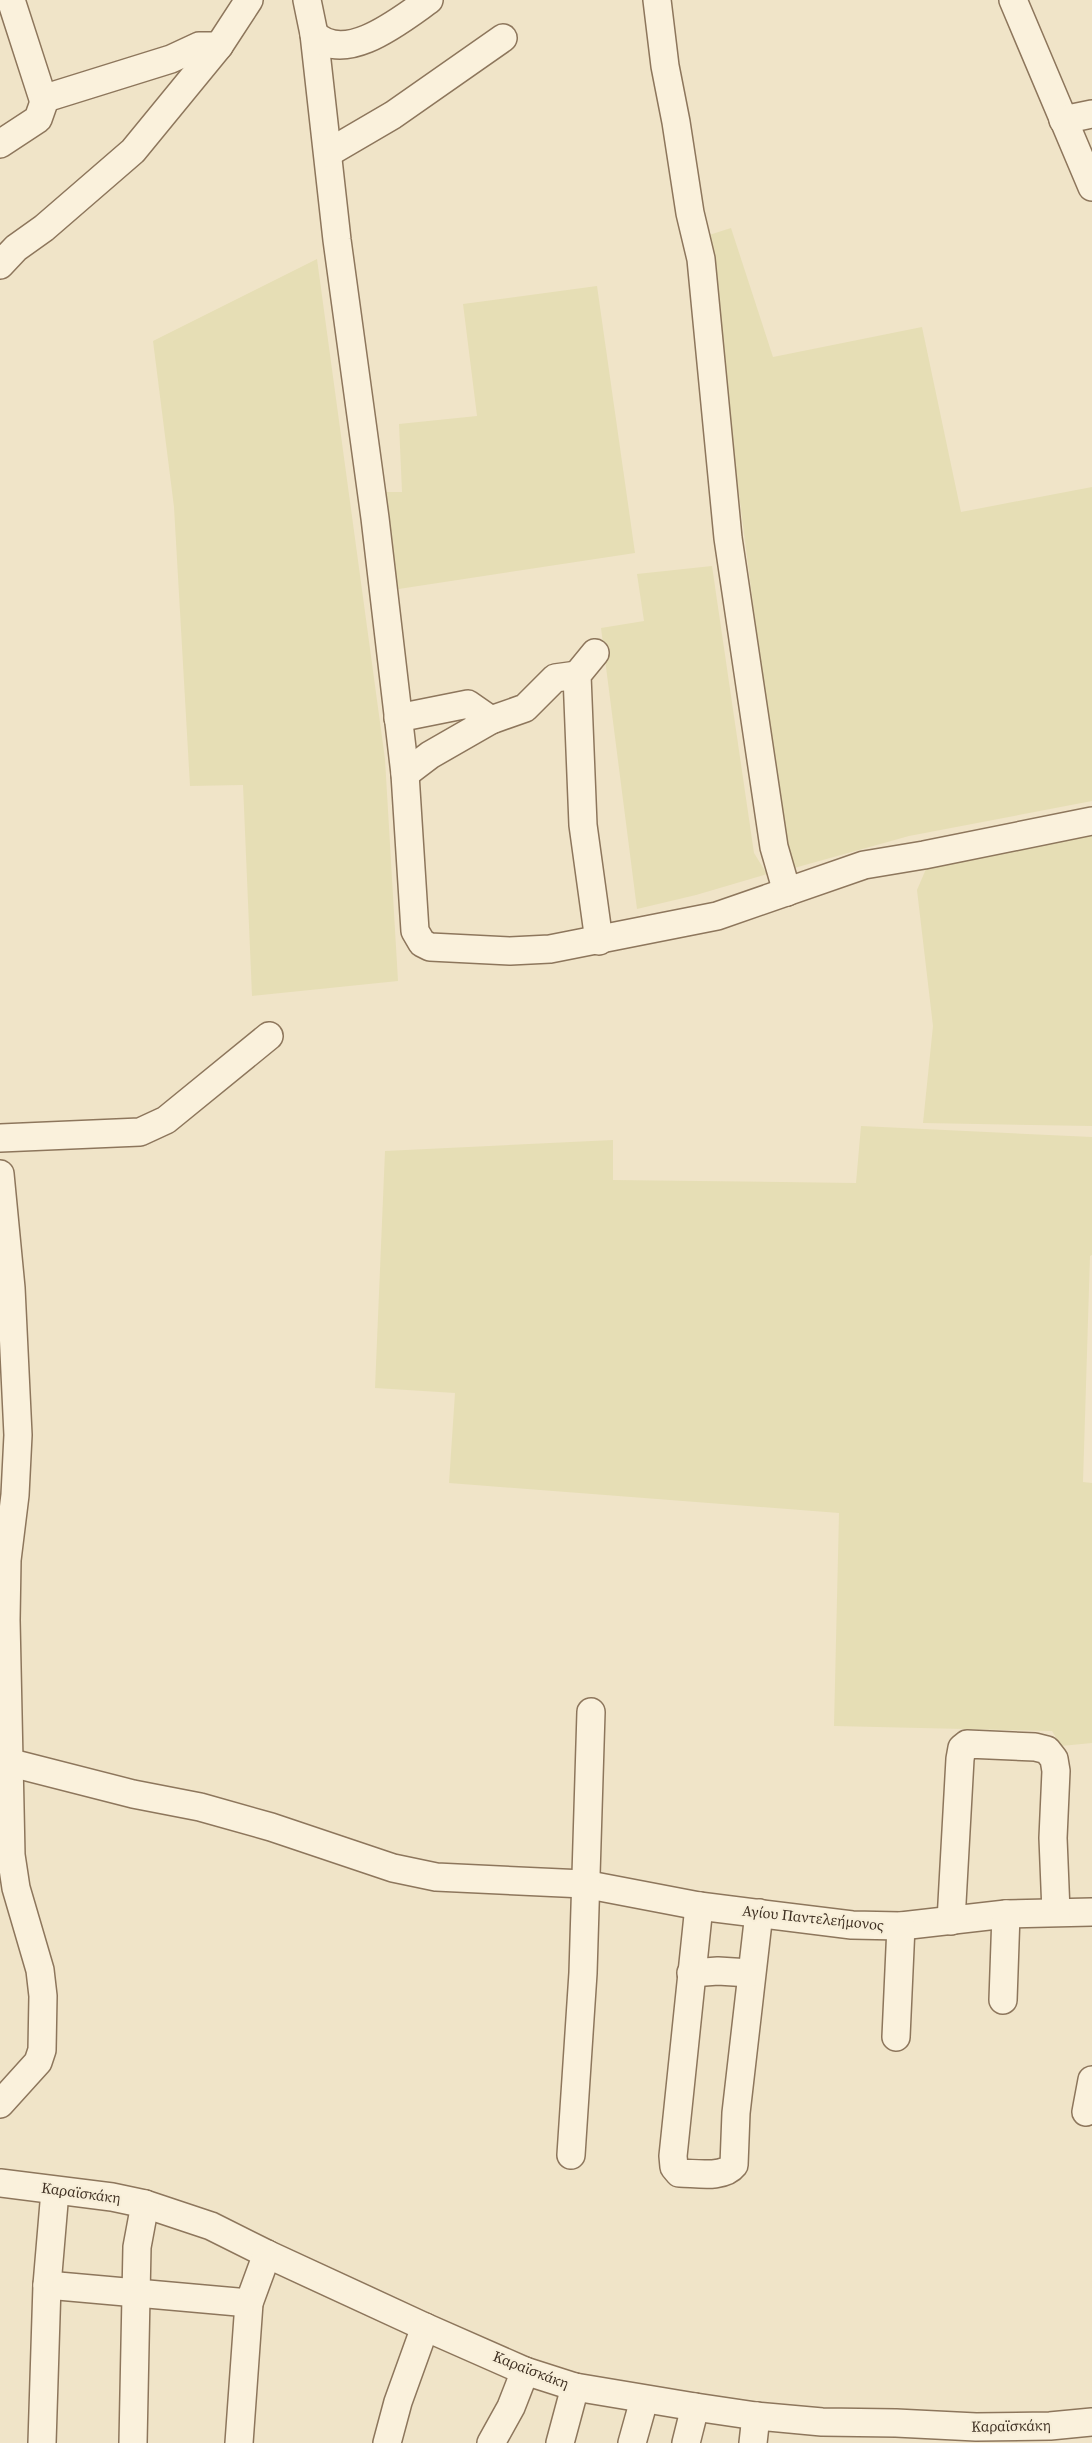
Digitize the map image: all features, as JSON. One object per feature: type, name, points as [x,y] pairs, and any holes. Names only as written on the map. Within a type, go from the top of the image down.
[{"type":"street","points":[[11,0],[44,102]]},
{"type":"street","points":[[0,265],[16,248],[44,228],[133,151],[219,46],[249,0]]},
{"type":"street","points":[[307,0],[314,34],[340,262],[376,529],[405,774],[415,932],[422,943],[430,947],[460,950],[550,949],[717,916],[864,865],[1092,821]]},
{"type":"street","points":[[314,34],[322,42],[337,45],[355,42],[381,33],[429,0]]},
{"type":"street","points":[[657,0],[665,66],[690,213],[701,259],[730,549],[774,847],[787,892]]},
{"type":"street","points":[[1013,0],[1092,187]]},
{"type":"street","points":[[328,153],[393,115],[503,38]]},
{"type":"street","points":[[0,144],[38,119],[44,102],[49,97],[171,59],[199,46],[219,46]]},
{"type":"street","points":[[1064,120],[1092,114]]},
{"type":"street","points":[[595,652],[577,675],[583,825],[598,940]]},
{"type":"street","points":[[405,774],[430,755],[490,720],[525,708],[555,678],[577,675]]},
{"type":"street","points":[[398,718],[468,704],[490,720]]},
{"type":"street","points":[[0,1138],[140,1132],[166,1120],[269,1036]]},
{"type":"street","points":[[0,1174],[11,1288],[18,1435],[15,1495],[7,1560],[3,1683],[4,1760],[12,1819],[11,1855],[16,1888],[40,1970],[43,1996],[42,2050],[38,2062],[0,2104]]},
{"type":"street","points":[[571,2155],[583,1973],[596,1886],[591,1712]]},
{"type":"street","points":[[951,1921],[960,1759],[962,1748],[967,1744],[1035,1747],[1047,1750],[1054,1759],[1056,1771],[1053,1866],[1056,1912]]},
{"type":"street","name":"Αγίου Παντελεήμονος","points":[[4,1760],[261,1824],[393,1868],[436,1877],[596,1886],[699,1906],[852,1925],[901,1926],[1006,1914],[1092,1912]]},
{"type":"street","points":[[699,1906],[673,2156],[674,2167],[679,2173],[722,2174],[734,2165],[736,2113],[750,1973],[759,1913]]},
{"type":"street","points":[[1003,2000],[1006,1914]]},
{"type":"street","points":[[896,2037],[901,1926]]},
{"type":"street","points":[[692,1973],[718,1971],[750,1973]]},
{"type":"street","points":[[1086,2112],[1092,2080]]},
{"type":"street","name":"Καραϊσκάκη","points":[[0,2183],[13,2182],[55,2191],[112,2197],[145,2204],[211,2226],[425,2327],[525,2371],[575,2387],[644,2400],[756,2416],[822,2422],[896,2422],[975,2435],[1092,2422]]},
{"type":"street","points":[[42,2443],[47,2285],[55,2191]]},
{"type":"street","points":[[133,2443],[137,2247],[145,2204]]},
{"type":"street","points":[[239,2443],[249,2303],[267,2254]]},
{"type":"street","points":[[47,2285],[249,2303]]},
{"type":"street","points":[[387,2443],[398,2402],[425,2327]]},
{"type":"street","points":[[491,2443],[511,2407],[525,2371]]},
{"type":"street","points":[[560,2443],[575,2387]]},
{"type":"street","points":[[632,2443],[644,2400]]},
{"type":"street","points":[[686,2443],[695,2408]]},
{"type":"street","points":[[753,2443],[756,2416]]},
{"type":"shaded area","points":[[731,228],[773,357],[922,327],[961,512],[1092,487],[1092,801],[909,836],[787,870],[706,236]]},
{"type":"shaded area","points":[[317,259],[385,759],[398,981],[252,996],[243,785],[190,786],[174,507],[153,341]]},
{"type":"shaded area","points":[[597,286],[635,553],[392,590],[381,492],[402,492],[399,424],[477,416],[463,304]]},
{"type":"shaded area","points":[[712,566],[754,853],[767,874],[696,895],[637,909],[601,628],[644,621],[637,574]]},
{"type":"shaded area","points":[[1092,829],[1092,1126],[923,1123],[933,1026],[917,890],[929,862]]},
{"type":"shaded area","points":[[861,1126],[1092,1137],[1092,1255],[1090,1256],[1083,1482],[1092,1483],[1092,1743],[1061,1746],[1052,1731],[834,1726],[839,1513],[449,1483],[455,1393],[375,1388],[385,1151],[613,1140],[613,1180],[856,1183]]}]
